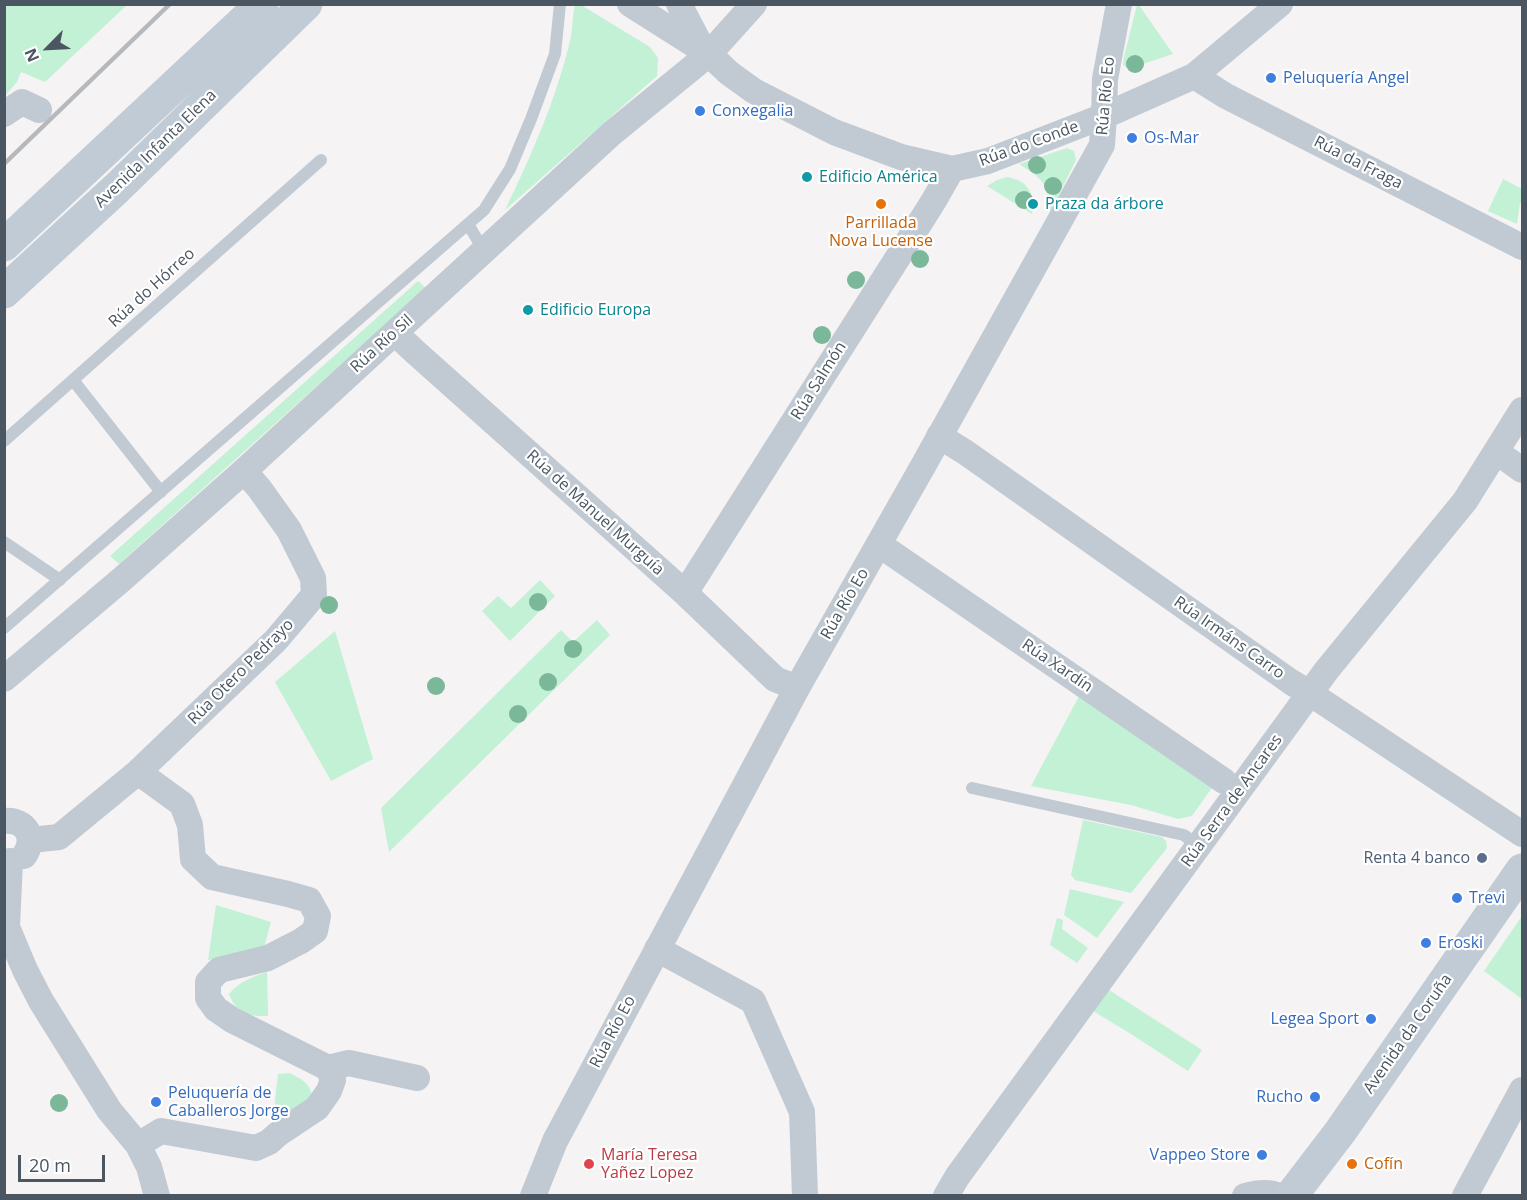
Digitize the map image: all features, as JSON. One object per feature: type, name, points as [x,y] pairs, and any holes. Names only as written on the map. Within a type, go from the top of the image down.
[{"type":"street","name":"Avenida Infanta Elena","points":[[4,245],[262,4]]},
{"type":"street","name":"Avenida Infanta Elena","points":[[4,292],[117,188],[306,4]]},
{"type":"street","name":"Rúa do Conde","points":[[630,4],[705,51],[729,73],[754,91],[834,132],[901,157],[952,169],[988,161],[1104,116],[1194,76],[1280,4]]},
{"type":"street","name":"Rúa do Conde","points":[[679,4],[705,51]]},
{"type":"street","name":"Rúa Río Sil","points":[[4,680],[244,471],[754,4]]},
{"type":"street","name":"Rúa Río Eo","points":[[533,1196],[555,1141],[797,688],[1102,145],[1105,79],[1119,4]]},
{"type":"street","name":"Rúa da Fraga","points":[[1194,76],[1226,96],[1522,247]]},
{"type":"street","points":[[4,114],[22,102],[39,110]]},
{"type":"street","name":"Rúa Salmón","points":[[685,593],[952,169]]},
{"type":"street","name":"Rúa de Manuel Murguía","points":[[396,333],[685,593],[775,679],[797,688]]},
{"type":"street","name":"Rúa Serra de Ancares","points":[[946,1196],[957,1177],[1326,671],[1465,501],[1522,410]]},
{"type":"street","name":"Rúa Irmáns Carro","points":[[939,436],[1291,682],[1522,834]]},
{"type":"street","name":"Rúa Otero Pedrayo","points":[[30,840],[59,837],[138,772],[276,640],[314,595],[313,578],[289,530],[244,471]]},
{"type":"street","name":"Rúa Xardín","points":[[890,552],[1224,781]]},
{"type":"street","points":[[138,772],[182,804],[190,825],[193,859],[212,877],[309,900],[318,916],[315,931],[301,941],[268,958],[219,970],[208,982],[208,998],[216,1009],[232,1020],[328,1068],[349,1064],[417,1078]]},
{"type":"street","points":[[4,821],[14,821],[20,824],[29,834],[30,840],[29,847],[22,857],[7,861],[7,927],[41,1001],[109,1110],[138,1145],[149,1167],[157,1196]]},
{"type":"street","name":"Avenida da Coruña","points":[[1291,1196],[1340,1132],[1522,870]]},
{"type":"street","points":[[657,949],[753,1001],[802,1112],[805,1196]]},
{"type":"street","points":[[138,1145],[161,1131],[256,1148],[269,1142],[317,1108],[329,1091],[333,1080],[328,1068]]},
{"type":"street","points":[[1465,1196],[1522,1090]]},
{"type":"street","points":[[1245,1196],[1257,1193],[1275,1193],[1280,1196]]},
{"type":"lane","name":"Rúa Río Sil","points":[[4,628],[484,210],[510,170],[555,54],[560,4]]},
{"type":"lane","name":"Rúa do Hórreo","points":[[4,441],[321,160]]},
{"type":"lane","points":[[468,224],[484,251]]},
{"type":"lane","points":[[73,380],[161,492]]},
{"type":"lane","points":[[4,542],[60,580]]},
{"type":"lane","points":[[972,788],[1184,835],[1199,847]]},
{"type":"green space","points":[[5,4],[127,5],[45,82],[21,72],[17,82],[5,96]]},
{"type":"green space","points":[[575,5],[581,5],[650,47],[658,58],[657,76],[505,210],[558,85],[570,41]]},
{"type":"green space","points":[[1137,5],[1173,54],[1128,69],[1123,65],[1124,57]]},
{"type":"green space","points":[[1067,148],[1074,151],[1076,160],[1050,212],[1048,194],[1043,183],[1019,164]]},
{"type":"green space","points":[[1007,177],[1020,182],[1028,189],[1032,200],[1032,214],[987,186]]},
{"type":"green space","points":[[1503,179],[1522,189],[1522,203],[1520,203],[1517,224],[1488,211]]},
{"type":"green space","points":[[418,281],[426,288],[119,564],[110,556]]},
{"type":"green space","points":[[540,580],[555,596],[510,641],[482,611],[498,596],[511,608]]},
{"type":"green space","points":[[597,620],[610,635],[389,852],[381,808],[561,630],[573,642]]},
{"type":"green space","points":[[335,631],[373,759],[331,781],[275,682]]},
{"type":"green space","points":[[1084,687],[1214,785],[1192,816],[1178,819],[1131,805],[1031,786]]},
{"type":"green space","points":[[1083,820],[1162,837],[1166,841],[1167,848],[1131,893],[1075,880],[1071,875]]},
{"type":"green space","points":[[1070,889],[1124,902],[1097,938],[1064,915]]},
{"type":"green space","points":[[216,905],[271,922],[263,951],[208,960]]},
{"type":"green space","points":[[1522,916],[1522,999],[1484,971]]},
{"type":"green space","points":[[1057,918],[1063,920],[1062,929],[1088,948],[1077,963],[1050,945]]},
{"type":"green space","points":[[267,972],[268,1016],[244,1013],[239,1010],[229,994],[246,980]]},
{"type":"green space","points":[[1109,990],[1202,1050],[1188,1071],[1093,1011]]},
{"type":"green space","points":[[290,1073],[305,1082],[313,1098],[285,1119],[273,1119],[278,1074]]},
{"type":"railway","points":[[4,164],[170,4]]},
{"type":"place","name":"Peluquería Angel","points":[[1271,78]]},
{"type":"place","name":"Conxegalia","points":[[700,111]]},
{"type":"place","name":"Os-Mar","points":[[1132,138]]},
{"type":"place","name":"Edificio América","points":[[807,177]]},
{"type":"place","name":"Parrillada Nova Lucense","points":[[881,204]]},
{"type":"place","name":"Praza da árbore","points":[[1033,204]]},
{"type":"place","name":"Edificio Europa","points":[[528,310]]},
{"type":"place","name":"Renta 4 banco","points":[[1482,858]]},
{"type":"place","name":"Trevi","points":[[1457,898]]},
{"type":"place","name":"Eroski","points":[[1426,943]]},
{"type":"place","name":"Legea Sport","points":[[1371,1019]]},
{"type":"place","name":"Rucho","points":[[1315,1097]]},
{"type":"place","name":"Peluquería de Caballeros Jorge","points":[[156,1102]]},
{"type":"place","name":"Vappeo Store","points":[[1262,1155]]},
{"type":"place","name":"María Teresa Yañez Lopez","points":[[589,1164]]},
{"type":"place","name":"Cofín","points":[[1352,1164]]}]
